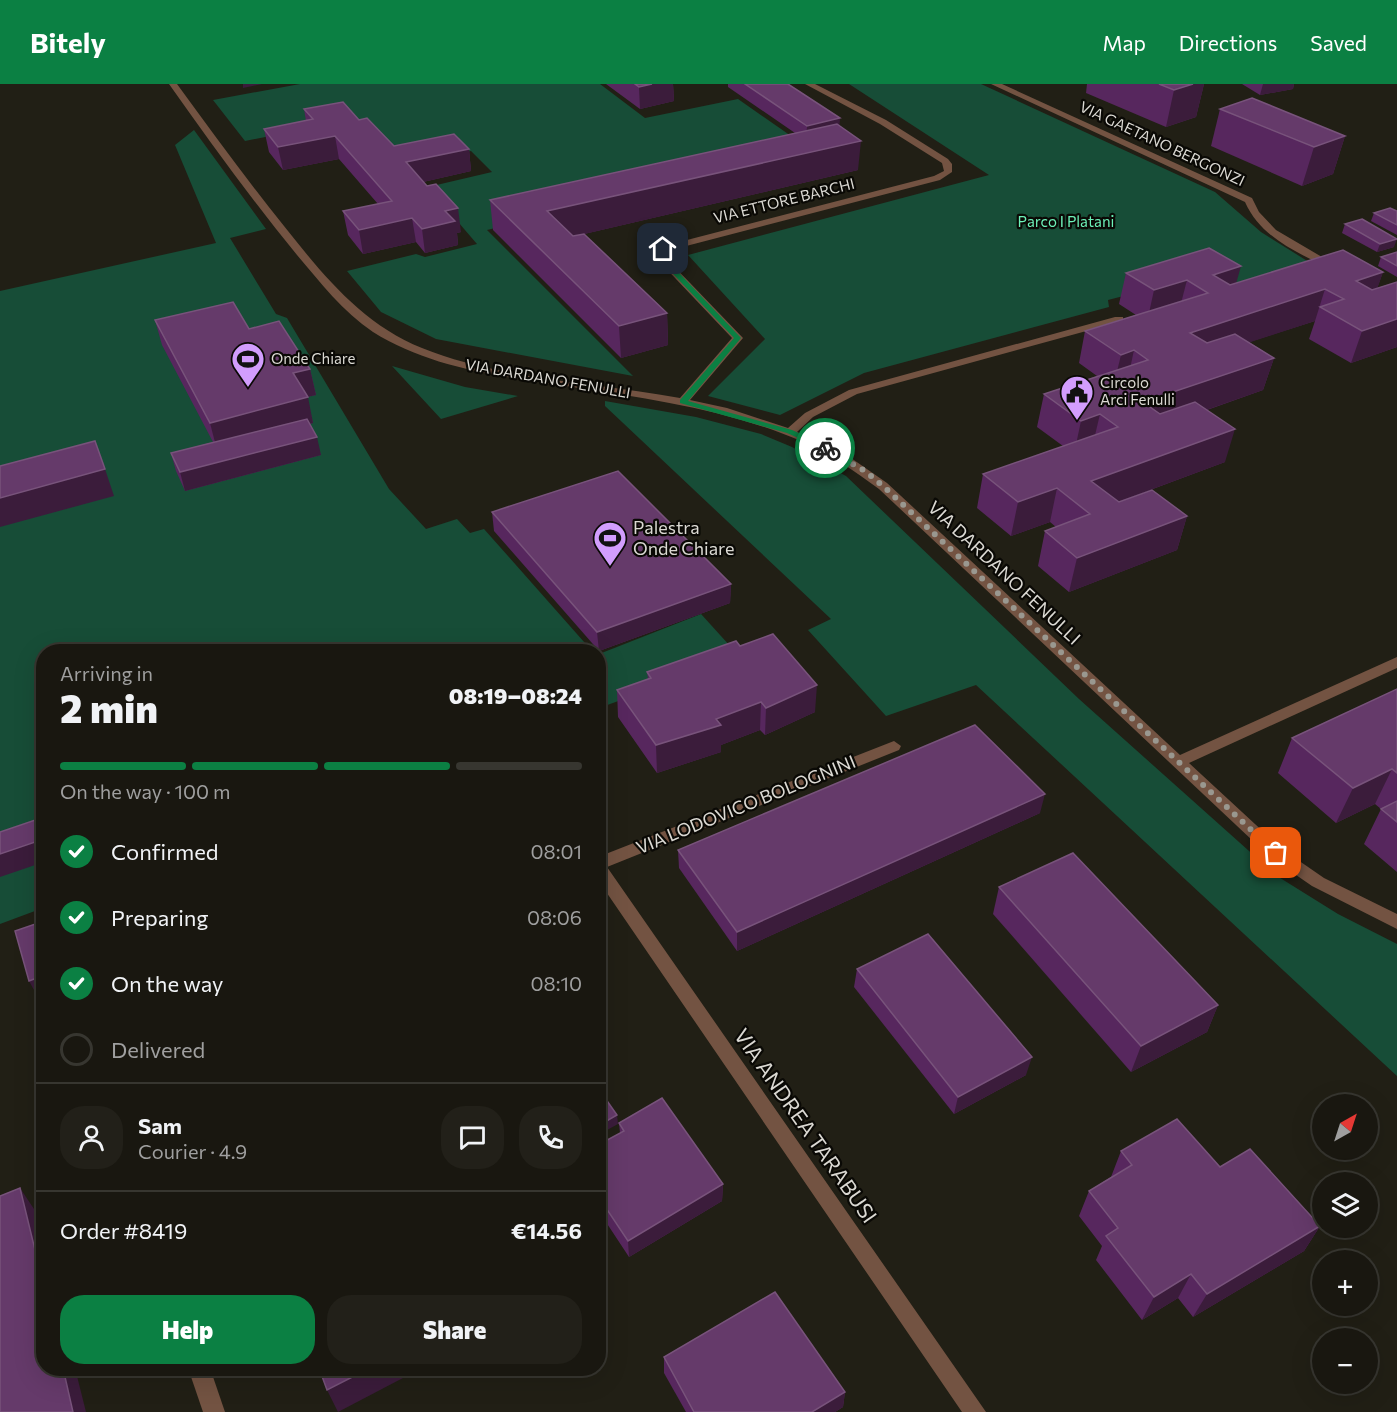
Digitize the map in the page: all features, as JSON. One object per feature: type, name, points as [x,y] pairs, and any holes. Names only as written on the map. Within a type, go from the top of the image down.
[{"type":"street","name":"VIA DARDANO FENULLI","points":[[173,84],[290,241],[342,301],[378,330],[421,351],[488,371],[683,402],[790,432],[840,455],[883,486],[1276,853],[1318,882],[1397,922]]},
{"type":"street","name":"VIA ETTORE BARCHI","points":[[683,402],[738,338],[660,256],[663,249],[937,178],[948,172],[948,164],[945,161],[883,122],[809,84]]},
{"type":"street","name":"VIA GAETANO BERGONZI","points":[[994,84],[1249,200],[1256,218],[1268,230],[1346,274]]},
{"type":"street","points":[[790,432],[809,415],[853,392],[1119,319]]},
{"type":"street","points":[[1178,762],[1397,662]]},
{"type":"street","name":"VIA LODOVICO BOLOGNINI","points":[[606,862],[894,746]]},
{"type":"street","name":"VIA ANDREA TARABUSI","points":[[606,877],[975,1412]]},
{"type":"street","points":[[202,1376],[214,1412]]},
{"type":"green space","points":[[300,84],[600,84],[645,118],[738,99],[814,152],[487,230],[633,376],[436,339],[381,312],[347,271],[416,254],[425,257],[477,244],[428,187],[492,172],[471,151],[401,165],[356,119],[245,141],[213,100]]},
{"type":"green space","name":"Parco I Platani","points":[[849,84],[981,84],[1215,192],[1261,232],[1328,274],[1249,292],[1209,274],[1108,300],[1109,307],[864,373],[780,415],[708,396],[765,339],[688,255],[989,175]]},
{"type":"green space","points":[[194,130],[266,229],[230,238],[276,314],[287,318],[389,489],[426,529],[457,519],[470,533],[484,529],[586,644],[36,644],[36,911],[0,924],[0,291],[216,243],[175,145]]},
{"type":"green space","points":[[392,366],[465,387],[518,396],[441,419]]},
{"type":"green space","points":[[605,401],[696,417],[761,434],[792,447],[846,476],[1079,699],[1277,876],[1338,914],[1397,944],[1397,1076],[976,685],[886,716],[808,630],[831,619],[605,406]]},
{"type":"green space","points":[[701,614],[740,657],[606,705],[606,651]]},
{"type":"building","points":[[635,84],[652,84],[639,87]]},
{"type":"building","points":[[745,84],[788,84],[840,118],[807,126]]},
{"type":"building","points":[[1159,84],[1193,84],[1174,90]]},
{"type":"building","points":[[1252,98],[1345,136],[1314,147],[1220,109]]},
{"type":"building","points":[[343,102],[359,120],[367,118],[394,146],[454,134],[469,149],[406,162],[427,186],[436,184],[458,208],[445,211],[455,221],[422,229],[412,218],[359,230],[343,211],[392,201],[335,136],[278,147],[264,129],[313,119],[304,109]]},
{"type":"building","points":[[837,124],[861,141],[547,211],[573,236],[584,234],[667,313],[619,326],[490,200]]},
{"type":"building","points":[[1390,208],[1397,211],[1397,225],[1374,213]]},
{"type":"building","points":[[1362,219],[1397,239],[1380,244],[1345,224]]},
{"type":"building","points":[[1209,248],[1241,266],[1213,275],[1230,285],[1343,250],[1383,272],[1356,281],[1372,290],[1397,282],[1397,319],[1362,331],[1320,307],[1344,299],[1325,289],[1190,333],[1207,343],[1235,334],[1274,358],[1143,402],[1160,414],[1195,402],[1235,429],[1091,481],[1119,502],[1152,490],[1187,516],[1077,558],[1045,531],[1090,514],[1057,488],[1018,502],[983,474],[1118,427],[1100,414],[1081,421],[1044,394],[1148,360],[1134,350],[1121,355],[1085,331],[1208,293],[1187,280],[1154,290],[1126,273]]},
{"type":"building","points":[[1397,252],[1397,266],[1381,257]]},
{"type":"building","name":"Onde Chiare","points":[[233,302],[249,329],[279,321],[310,369],[293,373],[308,397],[210,423],[155,320]]},
{"type":"building","points":[[307,419],[317,437],[180,472],[171,453]]},
{"type":"building","points":[[95,441],[105,469],[0,498],[0,466]]},
{"type":"building","name":"Palestra Onde Chiare","points":[[618,471],[731,584],[597,632],[492,512]]},
{"type":"building","points":[[773,634],[817,685],[766,708],[761,702],[716,719],[721,725],[656,745],[617,690],[651,678],[647,672],[736,641],[740,646]]},
{"type":"building","points":[[1397,689],[1397,773],[1392,769],[1353,788],[1292,738]]},
{"type":"building","points":[[975,725],[1045,794],[737,932],[678,850]]},
{"type":"building","points":[[1397,801],[1397,822],[1381,809]]},
{"type":"building","points":[[36,820],[36,842],[0,854],[0,832]]},
{"type":"building","points":[[1073,853],[1218,1005],[1141,1046],[999,887]]},
{"type":"building","points":[[36,924],[36,978],[29,981],[15,931]]},
{"type":"building","points":[[928,934],[1032,1057],[958,1097],[857,969]]},
{"type":"building","points":[[662,1098],[723,1184],[628,1241],[606,1208],[606,1141],[624,1131],[619,1123]]},
{"type":"building","points":[[606,1099],[617,1115],[606,1121]]},
{"type":"building","points":[[1177,1119],[1220,1167],[1250,1149],[1312,1217],[1312,1231],[1207,1294],[1191,1274],[1154,1297],[1106,1236],[1118,1228],[1089,1191],[1132,1165],[1121,1151]]},
{"type":"building","points":[[20,1188],[36,1254],[36,1376],[65,1376],[73,1412],[0,1412],[0,1196]]},
{"type":"building","points":[[775,1292],[845,1392],[812,1412],[694,1412],[664,1357]]},
{"type":"building","points":[[322,1376],[354,1376],[327,1390]]},
{"type":"way so far","points":[[825,448],[865,471],[883,486],[1276,853]]},
{"type":"place","name":"Onde Chiare","points":[[248,388]]},
{"type":"place","name":"Circolo Arci Fenulli","points":[[1077,421]]},
{"type":"place","name":"Palestra Onde Chiare","points":[[610,567]]},
{"type":"route","points":[[663,249],[660,251],[660,256],[738,338],[683,402],[790,432],[825,448]]}]
